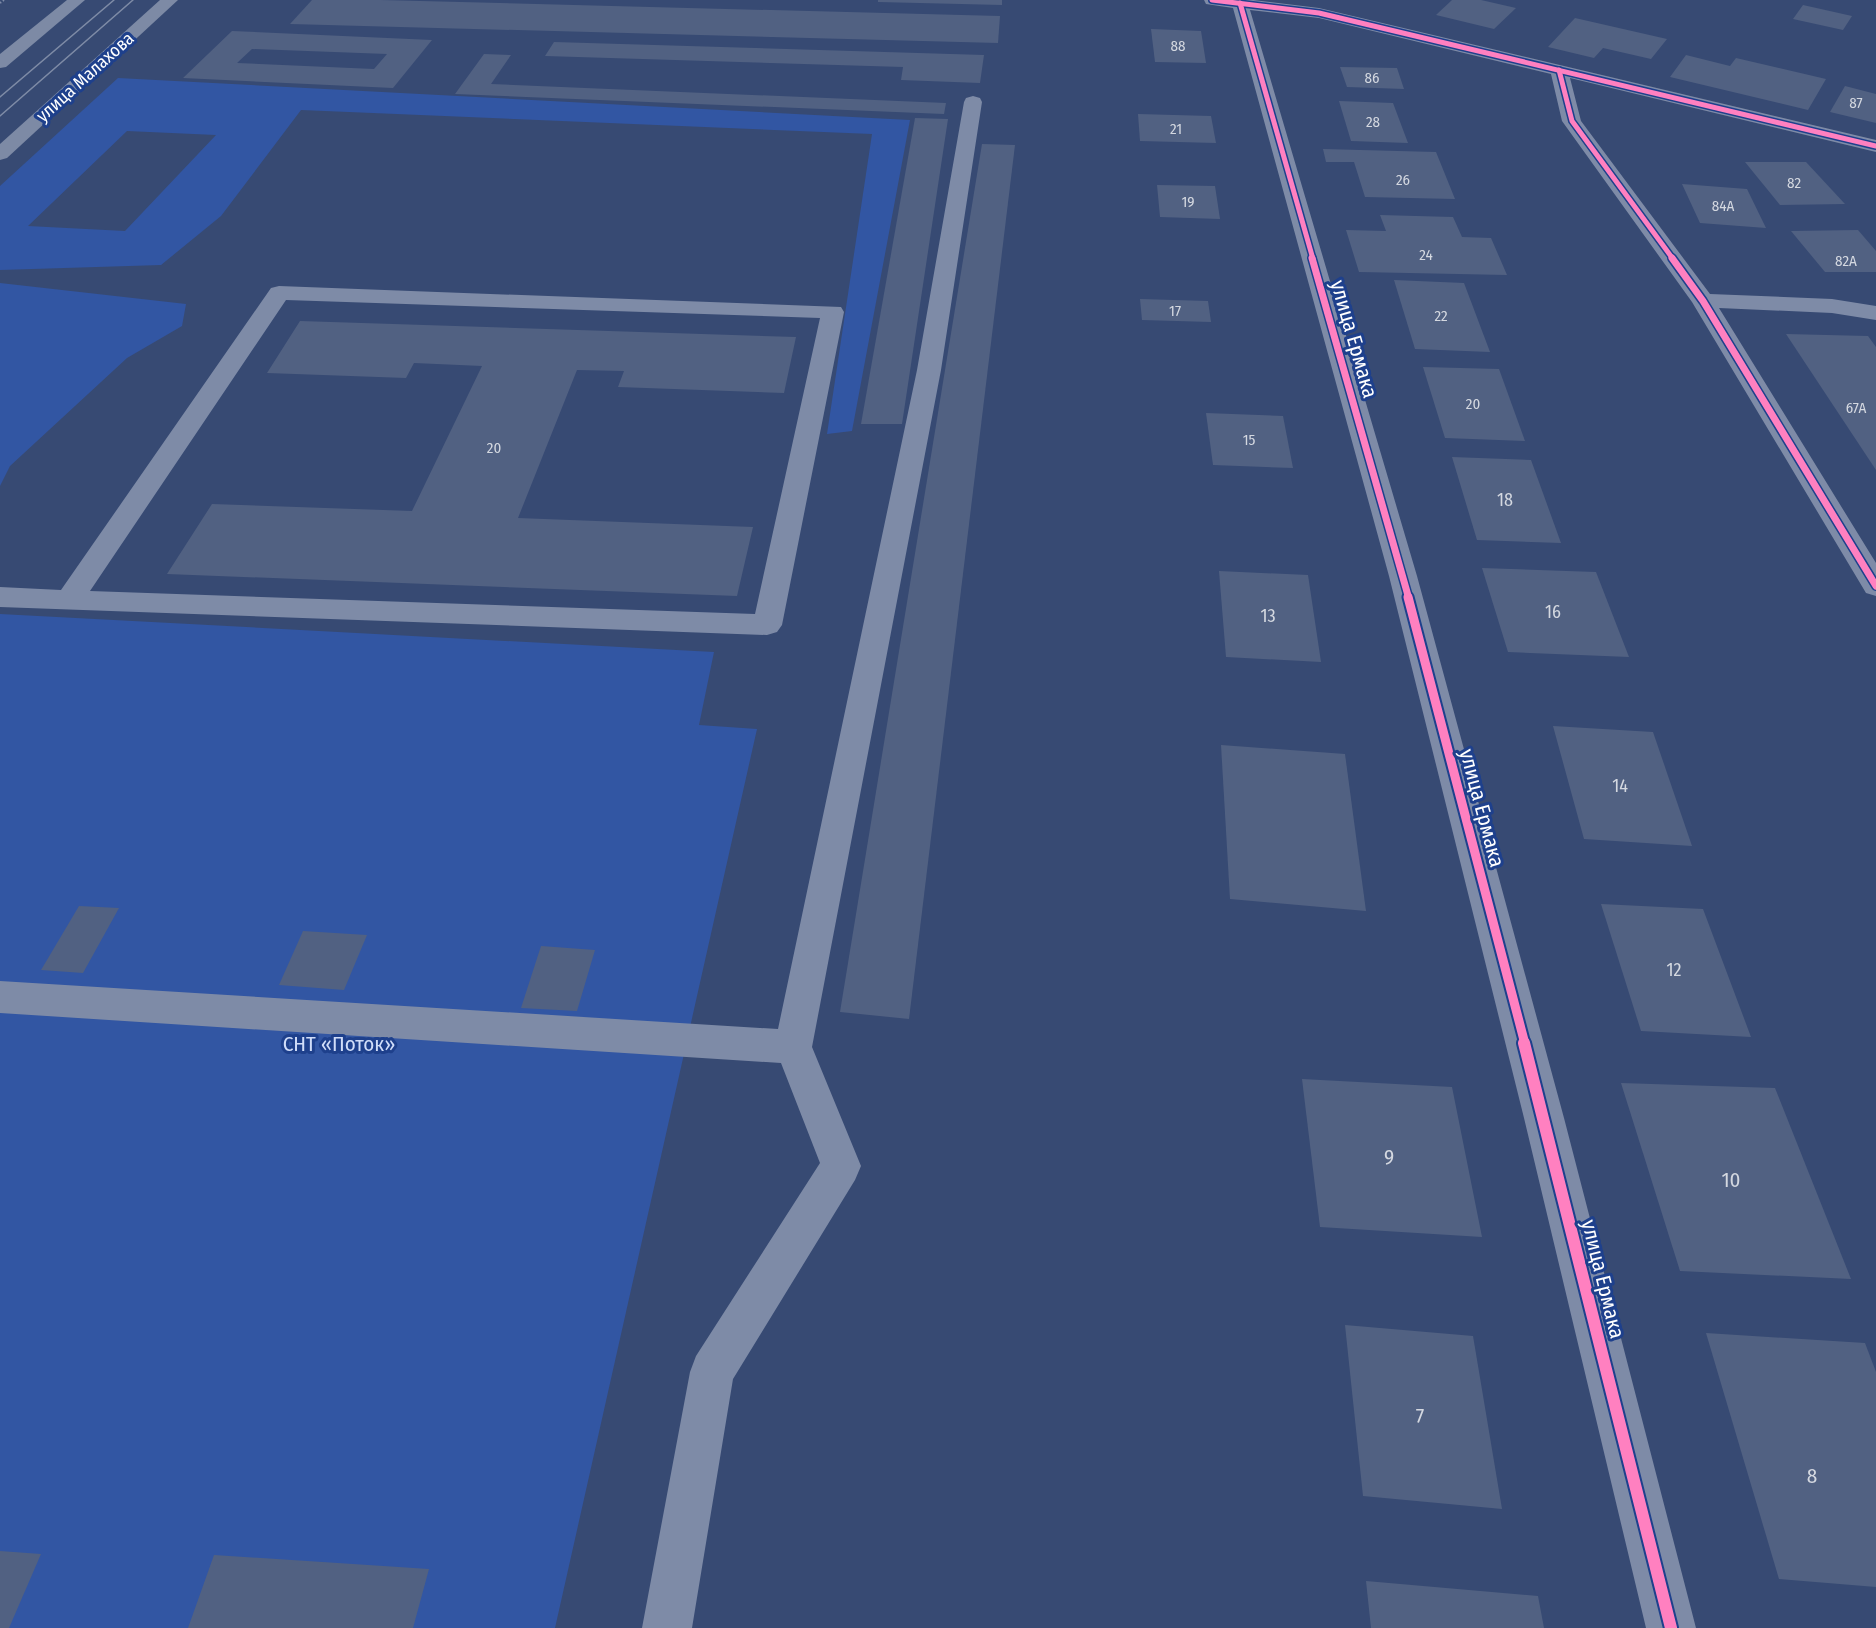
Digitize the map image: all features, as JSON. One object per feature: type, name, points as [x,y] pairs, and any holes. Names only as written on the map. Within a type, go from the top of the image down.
[{"type":"main road","points":[[0,63],[8,50],[77,0]]},
{"type":"main road","name":"улица Малахова","points":[[0,154],[170,0]]},
{"type":"street","points":[[1226,1],[1319,13],[1876,146]]},
{"type":"street","name":"улица Ермака","points":[[1226,1],[1403,576],[1547,1129],[1671,1628]]},
{"type":"street","points":[[1559,70],[1572,121],[1703,301],[1876,586]]},
{"type":"street","points":[[667,1628],[712,1372],[841,1166],[793,1047],[929,370],[973,102]]},
{"type":"street","points":[[0,597],[69,600],[767,625],[833,312],[279,293],[69,600]]},
{"type":"street","points":[[1703,301],[1832,306],[1876,313]]},
{"type":"street","points":[[0,997],[793,1047]]},
{"type":"path","points":[[0,3],[4,0]]},
{"type":"green space","points":[[118,78],[910,120],[852,431],[827,434],[872,134],[301,110],[221,216],[161,265],[0,270],[0,186]],"holes":[[[127,131],[216,135],[125,231],[28,226]]]},
{"type":"green space","points":[[0,283],[186,304],[182,326],[127,358],[10,466],[0,486]]},
{"type":"green space","name":"СНТ «Поток»","points":[[0,614],[714,652],[699,725],[757,729],[555,1628],[0,1628]]},
{"type":"building","points":[[312,0],[1000,16],[998,43],[290,24]]},
{"type":"building","points":[[878,0],[1002,0],[1002,5],[878,2]]},
{"type":"building","points":[[1452,0],[1481,0],[1516,8],[1494,29],[1436,15]]},
{"type":"building","points":[[1803,5],[1852,16],[1843,30],[1793,19]]},
{"type":"building","points":[[1575,18],[1667,39],[1651,59],[1603,48],[1594,58],[1548,47]]},
{"type":"building","points":[[1151,29],[1201,31],[1206,63],[1155,62]]},
{"type":"building","points":[[232,31],[432,40],[393,88],[183,78]],"holes":[[[252,49],[387,54],[374,69],[237,63]]]},
{"type":"building","points":[[554,42],[984,55],[980,83],[901,80],[903,67],[545,56]]},
{"type":"building","points":[[484,54],[511,55],[491,84],[946,103],[944,114],[455,94]]},
{"type":"building","points":[[1686,55],[1730,66],[1736,58],[1826,79],[1808,110],[1670,77]]},
{"type":"building","points":[[1340,67],[1397,68],[1404,89],[1347,87]]},
{"type":"building","points":[[1845,86],[1876,94],[1876,123],[1830,112]]},
{"type":"building","points":[[1339,101],[1393,103],[1408,143],[1351,141]]},
{"type":"building","points":[[1138,114],[1211,116],[1216,143],[1140,141]]},
{"type":"building","points":[[915,118],[948,119],[902,424],[861,424]]},
{"type":"building","points":[[982,144],[1015,145],[909,1019],[840,1012]]},
{"type":"building","points":[[1323,149],[1436,152],[1455,199],[1365,197],[1354,162],[1326,162]]},
{"type":"building","points":[[1745,162],[1806,162],[1845,204],[1780,205]]},
{"type":"building","points":[[1682,184],[1747,189],[1766,228],[1700,223]]},
{"type":"building","points":[[1157,185],[1215,186],[1220,219],[1160,217]]},
{"type":"building","points":[[1380,215],[1453,217],[1462,237],[1491,238],[1507,275],[1359,272],[1346,230],[1386,231]]},
{"type":"building","points":[[1858,230],[1876,251],[1876,272],[1825,272],[1791,231]]},
{"type":"building","points":[[1394,280],[1464,283],[1490,352],[1415,349]]},
{"type":"building","points":[[1140,299],[1208,301],[1211,322],[1142,320]]},
{"type":"building","points":[[300,321],[796,337],[784,393],[618,387],[624,371],[577,370],[518,518],[753,527],[737,596],[167,574],[212,504],[412,511],[482,366],[414,363],[406,378],[267,373]]},
{"type":"building","points":[[1786,334],[1868,336],[1876,347],[1876,470]]},
{"type":"building","points":[[1423,367],[1499,369],[1525,441],[1445,438]]},
{"type":"building","points":[[1206,413],[1283,416],[1293,468],[1213,465]]},
{"type":"building","points":[[1452,457],[1531,460],[1561,543],[1477,540]]},
{"type":"building","points":[[1482,568],[1596,572],[1629,657],[1508,652]]},
{"type":"building","points":[[1219,571],[1308,575],[1321,662],[1226,657]]},
{"type":"building","points":[[1553,726],[1653,732],[1692,846],[1584,839]]},
{"type":"building","points":[[1221,745],[1345,754],[1366,911],[1230,899]]},
{"type":"building","points":[[1601,904],[1703,909],[1751,1037],[1641,1031]]},
{"type":"building","points":[[79,906],[119,908],[83,973],[41,970]]},
{"type":"building","points":[[303,931],[367,935],[344,990],[279,985]]},
{"type":"building","points":[[541,946],[595,950],[577,1011],[521,1008]]},
{"type":"building","points":[[1302,1079],[1452,1087],[1482,1237],[1320,1227]]},
{"type":"building","points":[[1621,1083],[1775,1088],[1851,1279],[1680,1271]]},
{"type":"building","points":[[1345,1325],[1473,1336],[1502,1509],[1363,1496]]},
{"type":"building","points":[[1706,1333],[1865,1343],[1876,1372],[1876,1587],[1779,1579]]},
{"type":"building","points":[[0,1551],[41,1554],[9,1628],[0,1628]]},
{"type":"building","points":[[214,1555],[429,1569],[413,1628],[188,1628]]},
{"type":"building","points":[[1366,1581],[1538,1596],[1544,1628],[1371,1628]]},
{"type":"tram line","points":[[0,97],[114,0]]},
{"type":"tram line","points":[[0,116],[133,0]]},
{"type":"cycle path","points":[[1212,0],[1319,13],[1876,146]]},
{"type":"cycle path","points":[[1240,3],[1403,576],[1544,1118],[1671,1628]]},
{"type":"cycle path","points":[[1559,70],[1572,121],[1703,301],[1876,586]]}]
